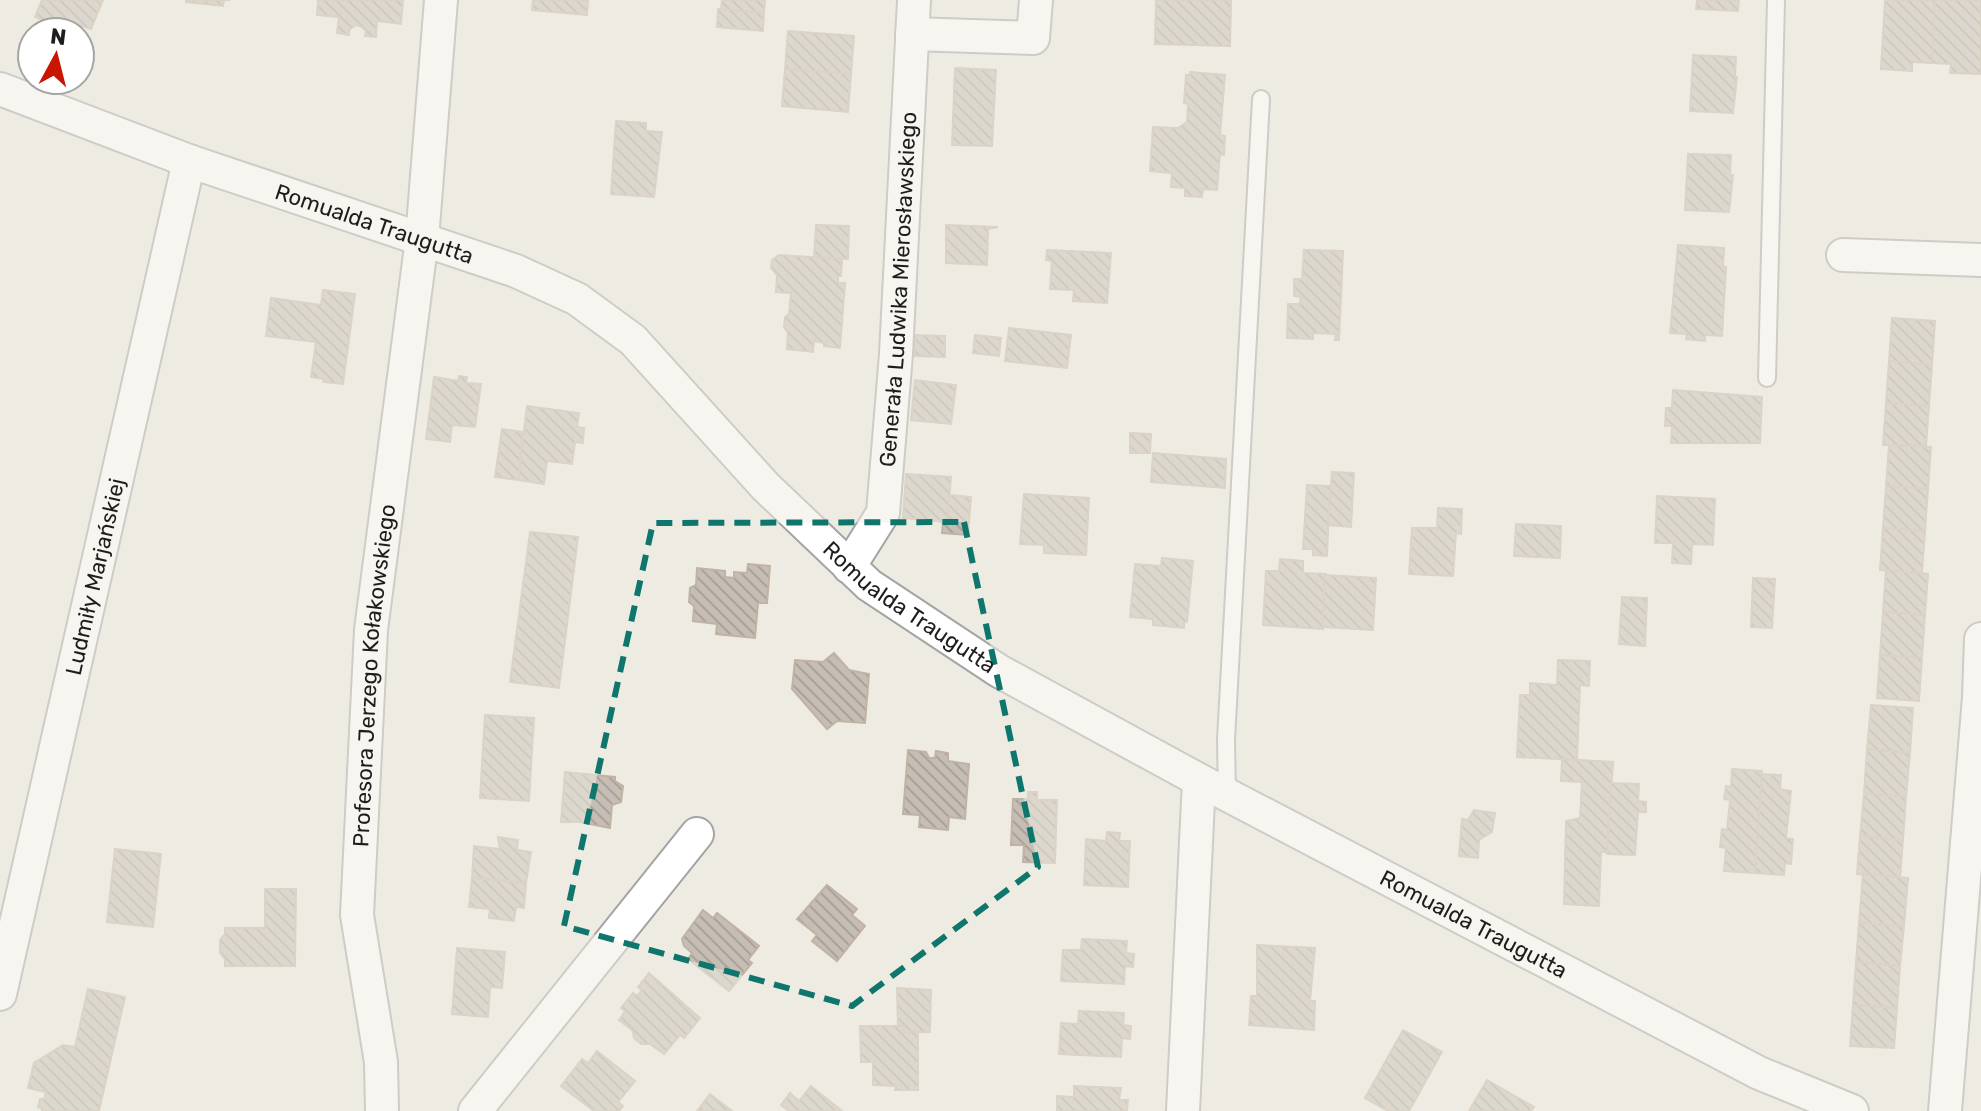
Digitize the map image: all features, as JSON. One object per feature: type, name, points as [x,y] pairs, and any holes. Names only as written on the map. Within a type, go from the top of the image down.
[{"type":"street","name":"Profesora Jerzego Kołakowskiego","points":[[382,1111],[381,1062],[357,915],[371,630],[422,239],[441,0]]},
{"type":"street","name":"Generała Ludwika Mierosławskiego","points":[[849,567],[883,513],[896,354],[914,0]]},
{"type":"street","points":[[912,34],[1033,38],[1036,0]]},
{"type":"street","name":"Romualda Traugutta","points":[[0,89],[189,161],[516,271],[577,299],[633,340],[765,486],[869,585],[999,671],[1213,787],[1759,1073],[1852,1111]]},
{"type":"street","name":"Ludmiły Marjańskiej","points":[[0,994],[189,161]]},
{"type":"street","points":[[1843,255],[1981,260]]},
{"type":"street","points":[[1945,1111],[1967,856],[1981,639]]},
{"type":"street","points":[[1183,1111],[1213,787]]},
{"type":"street","points":[[475,1111],[697,834]]},
{"type":"lane","points":[[1767,378],[1776,0]]},
{"type":"lane","points":[[1213,787],[1226,740],[1261,99]]},
{"type":"highlighted area","points":[[964,522],[1038,867],[852,1006],[564,926],[653,523]]},
{"type":"building","points":[[42,0],[103,0],[96,17],[35,16]]},
{"type":"building","points":[[186,0],[224,0],[223,6]]},
{"type":"building","points":[[318,0],[403,0],[401,24],[377,21],[376,37],[365,36],[366,31],[356,25],[349,30],[349,35],[337,33],[339,17],[317,15]]},
{"type":"building","points":[[533,0],[588,0],[587,15],[532,10]]},
{"type":"building","points":[[722,0],[765,0],[764,13],[721,10]]},
{"type":"building","points":[[1156,0],[1231,0],[1230,46],[1155,44]]},
{"type":"building","points":[[1697,0],[1739,0],[1738,11],[1696,9]]},
{"type":"building","points":[[1885,0],[1935,0],[1932,63],[1912,62],[1912,71],[1881,69]]},
{"type":"building","points":[[1935,0],[1981,0],[1981,74],[1950,73],[1951,64],[1932,63]]},
{"type":"building","points":[[718,9],[764,13],[763,31],[717,27]]},
{"type":"building","points":[[788,31],[854,36],[851,74],[785,69]]},
{"type":"building","points":[[1693,55],[1736,57],[1733,113],[1690,111]]},
{"type":"building","points":[[955,68],[996,70],[992,146],[952,145]]},
{"type":"building","points":[[785,69],[851,74],[848,112],[782,106]]},
{"type":"building","points":[[1190,72],[1225,75],[1220,135],[1225,136],[1224,155],[1220,154],[1217,190],[1203,189],[1202,197],[1185,196],[1185,188],[1171,187],[1172,173],[1150,171],[1153,127],[1178,128],[1187,122],[1188,104],[1184,103],[1186,75]]},
{"type":"building","points":[[616,121],[646,123],[646,131],[662,132],[654,197],[611,194]]},
{"type":"building","points":[[1688,154],[1731,155],[1730,175],[1733,175],[1729,212],[1685,210]]},
{"type":"building","points":[[816,225],[849,226],[848,259],[814,257]]},
{"type":"building","points":[[946,225],[998,227],[988,229],[987,265],[946,263]]},
{"type":"building","points":[[1678,245],[1724,248],[1723,267],[1726,267],[1722,336],[1705,335],[1705,341],[1686,339],[1687,334],[1670,333]]},
{"type":"building","points":[[1047,250],[1111,253],[1107,303],[1073,301],[1074,290],[1050,289],[1052,261],[1046,260]]},
{"type":"building","points":[[1304,250],[1343,251],[1339,340],[1335,340],[1336,334],[1313,333],[1313,339],[1287,338],[1288,304],[1300,304],[1301,297],[1294,296],[1294,279],[1302,279]]},
{"type":"building","points":[[779,255],[842,259],[841,276],[838,276],[838,283],[845,283],[840,348],[814,341],[813,352],[787,349],[788,333],[784,327],[791,293],[776,292],[777,275],[771,268],[772,260]]},
{"type":"building","points":[[323,290],[355,294],[343,384],[311,377],[316,342],[266,336],[271,298],[321,305]]},
{"type":"building","points":[[1892,318],[1935,321],[1932,365],[1889,361]]},
{"type":"building","points":[[1009,328],[1071,335],[1067,368],[1005,361]]},
{"type":"building","points":[[915,335],[945,336],[945,357],[914,356]]},
{"type":"building","points":[[975,335],[1001,338],[999,356],[973,353]]},
{"type":"building","points":[[1889,361],[1932,365],[1929,406],[1886,403]]},
{"type":"building","points":[[459,376],[467,377],[466,383],[481,384],[475,427],[452,425],[450,442],[426,439],[434,377],[458,381]]},
{"type":"building","points":[[915,380],[956,385],[951,424],[911,420]]},
{"type":"building","points":[[1673,390],[1762,397],[1760,443],[1671,443],[1672,426],[1665,426],[1666,408],[1672,408]]},
{"type":"building","points":[[1886,403],[1929,406],[1926,446],[1883,445]]},
{"type":"building","points":[[527,406],[579,413],[577,427],[584,428],[583,443],[575,442],[572,464],[547,461],[544,484],[518,480]]},
{"type":"building","points":[[502,429],[523,432],[518,480],[495,477]]},
{"type":"building","points":[[1130,433],[1151,434],[1150,453],[1130,453]]},
{"type":"building","points":[[1889,445],[1931,447],[1928,489],[1886,486]]},
{"type":"building","points":[[1153,453],[1226,459],[1225,488],[1151,482]]},
{"type":"building","points":[[1332,472],[1354,473],[1351,527],[1328,525]]},
{"type":"building","points":[[906,474],[951,477],[947,522],[903,518]]},
{"type":"building","points":[[1307,485],[1330,486],[1327,556],[1313,555],[1313,549],[1303,549]]},
{"type":"building","points":[[1886,486],[1928,489],[1925,531],[1883,528]]},
{"type":"building","points":[[1024,494],[1089,498],[1086,555],[1044,553],[1044,545],[1020,544]]},
{"type":"building","points":[[949,495],[971,497],[968,535],[942,533],[943,522],[947,522]]},
{"type":"building","points":[[1657,496],[1715,499],[1713,545],[1692,544],[1691,564],[1672,563],[1673,543],[1655,543]]},
{"type":"building","points":[[1438,508],[1462,509],[1461,534],[1456,533],[1453,576],[1409,574],[1412,528],[1437,528]]},
{"type":"building","points":[[1516,524],[1561,526],[1560,558],[1514,556]]},
{"type":"building","points":[[1883,528],[1925,531],[1922,573],[1880,570]]},
{"type":"building","points":[[530,532],[578,537],[559,688],[510,682]]},
{"type":"building","points":[[1162,558],[1193,561],[1184,628],[1153,625],[1153,619],[1130,617],[1135,564],[1161,566]]},
{"type":"building","points":[[1280,559],[1303,561],[1303,573],[1326,574],[1323,629],[1263,625],[1266,571],[1279,571]]},
{"type":"building","points":[[748,564],[770,566],[767,603],[758,603],[755,638],[716,634],[717,624],[693,621],[690,588],[696,585],[697,568],[725,571],[725,577],[734,578],[734,572],[747,573]]},
{"type":"building","points":[[1886,570],[1928,574],[1925,615],[1883,612]]},
{"type":"building","points":[[1325,575],[1376,578],[1373,630],[1322,627]]},
{"type":"building","points":[[1753,578],[1775,579],[1772,628],[1751,627]]},
{"type":"building","points":[[1622,597],[1647,598],[1645,646],[1619,644]]},
{"type":"building","points":[[1883,612],[1925,615],[1922,658],[1880,655]]},
{"type":"building","points":[[834,653],[849,670],[869,674],[865,723],[837,721],[827,729],[792,689],[795,660],[823,662]]},
{"type":"building","points":[[1880,655],[1922,658],[1919,701],[1877,698]]},
{"type":"building","points":[[1558,660],[1590,661],[1589,686],[1580,685],[1577,760],[1517,757],[1520,695],[1530,695],[1530,683],[1557,685]]},
{"type":"building","points":[[1871,705],[1913,708],[1910,753],[1867,749]]},
{"type":"building","points":[[485,715],[534,718],[529,801],[480,798]]},
{"type":"building","points":[[1867,749],[1910,753],[1906,797],[1864,794]]},
{"type":"building","points":[[908,750],[926,752],[929,758],[935,758],[936,751],[948,753],[948,761],[969,764],[965,819],[949,817],[948,830],[919,827],[920,815],[903,814]]},
{"type":"building","points":[[1562,759],[1613,762],[1607,852],[1601,852],[1599,906],[1564,904],[1566,821],[1580,818],[1582,782],[1561,781]]},
{"type":"building","points":[[1732,769],[1762,771],[1755,873],[1724,871],[1726,848],[1720,847],[1722,829],[1727,830],[1730,800],[1724,799],[1726,786],[1731,787]]},
{"type":"building","points":[[565,772],[615,777],[615,781],[623,786],[621,802],[612,805],[610,828],[561,822]]},
{"type":"building","points":[[1762,774],[1781,775],[1780,789],[1791,791],[1786,838],[1793,839],[1791,864],[1785,863],[1784,875],[1755,873]]},
{"type":"building","points":[[1611,783],[1639,784],[1638,801],[1646,802],[1646,812],[1638,812],[1635,855],[1607,854]]},
{"type":"building","points":[[1028,792],[1037,792],[1037,800],[1057,800],[1055,863],[1023,862],[1024,845],[1011,845],[1013,799],[1028,799]]},
{"type":"building","points":[[1864,794],[1906,797],[1903,840],[1860,836]]},
{"type":"building","points":[[1474,810],[1495,813],[1492,832],[1479,840],[1478,858],[1459,856],[1462,819],[1468,820]]},
{"type":"building","points":[[1107,832],[1120,833],[1119,841],[1130,841],[1128,887],[1084,885],[1086,839],[1106,841]]},
{"type":"building","points":[[1860,836],[1903,840],[1900,878],[1857,874]]},
{"type":"building","points":[[498,837],[518,840],[517,850],[531,852],[526,883],[472,878],[474,846],[500,849]]},
{"type":"building","points":[[115,849],[161,854],[153,927],[107,922]]},
{"type":"building","points":[[1863,874],[1908,878],[1904,926],[1859,923]]},
{"type":"building","points":[[472,878],[526,883],[524,908],[516,907],[514,921],[489,918],[490,909],[469,907]]},
{"type":"building","points":[[827,885],[857,909],[852,915],[865,926],[837,961],[812,941],[817,935],[797,919]]},
{"type":"building","points":[[265,889],[296,889],[295,966],[225,966],[225,959],[220,953],[220,940],[225,928],[265,928]]},
{"type":"building","points":[[703,910],[713,918],[717,913],[759,946],[748,960],[752,963],[729,991],[688,959],[692,953],[684,946],[682,939]]},
{"type":"building","points":[[1859,923],[1904,926],[1900,966],[1856,962]]},
{"type":"building","points":[[1082,939],[1127,941],[1126,953],[1134,954],[1133,967],[1125,966],[1124,984],[1061,981],[1063,950],[1081,950]]},
{"type":"building","points":[[1257,945],[1315,948],[1310,1001],[1315,1001],[1314,1030],[1249,1025],[1251,996],[1257,996]]},
{"type":"building","points":[[457,948],[505,952],[502,988],[490,987],[488,1017],[452,1014]]},
{"type":"building","points":[[1856,962],[1900,966],[1897,1008],[1853,1005]]},
{"type":"building","points":[[649,973],[700,1018],[684,1038],[680,1035],[664,1054],[650,1044],[641,1044],[634,1038],[633,1031],[619,1020],[625,1011],[621,1008],[633,993],[637,996],[642,990],[638,987]]},
{"type":"building","points":[[897,988],[931,990],[930,1032],[904,1032],[904,1026],[898,1026]]},
{"type":"building","points":[[88,989],[125,997],[99,1111],[42,1111],[38,1107],[46,1092],[28,1088],[34,1063],[63,1045],[75,1047]]},
{"type":"building","points":[[1853,1005],[1897,1008],[1894,1048],[1850,1046]]},
{"type":"building","points":[[1079,1011],[1124,1013],[1123,1025],[1131,1026],[1130,1039],[1122,1038],[1121,1057],[1059,1054],[1061,1023],[1078,1024]]},
{"type":"building","points":[[860,1026],[904,1026],[904,1032],[918,1031],[918,1090],[895,1090],[896,1086],[873,1085],[873,1062],[861,1062]]},
{"type":"building","points":[[1403,1030],[1442,1052],[1409,1111],[1388,1111],[1365,1098]]},
{"type":"building","points":[[597,1051],[635,1081],[618,1102],[623,1106],[619,1111],[594,1111],[561,1086],[582,1059],[588,1063]]},
{"type":"building","points":[[1487,1080],[1534,1107],[1531,1111],[1469,1111]]},
{"type":"building","points":[[811,1086],[842,1111],[789,1111],[781,1105],[790,1093],[799,1101]]},
{"type":"building","points":[[1074,1086],[1121,1088],[1119,1100],[1128,1100],[1127,1111],[1057,1111],[1057,1096],[1074,1097]]},
{"type":"building","points":[[710,1094],[732,1111],[697,1111]]}]
